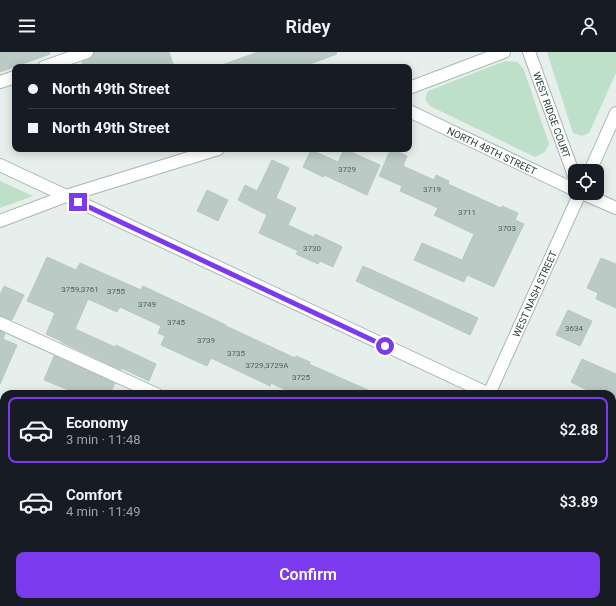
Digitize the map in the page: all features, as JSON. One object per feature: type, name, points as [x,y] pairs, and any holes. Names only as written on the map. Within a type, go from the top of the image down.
[{"type":"street","points":[[53,64],[87,52]]},
{"type":"street","points":[[412,87],[504,52]]},
{"type":"street","name":"WEST RIDGE COURT","points":[[529,52],[570,164]]},
{"type":"street","points":[[0,82],[12,78]]},
{"type":"street","name":"NORTH 48TH STREET","points":[[412,112],[568,187]]},
{"type":"street","points":[[593,164],[616,113]]},
{"type":"street","points":[[0,221],[66,196],[208,152]]},
{"type":"street","points":[[0,165],[480,390]]},
{"type":"street","name":"WEST NASH STREET","points":[[491,390],[578,200]]},
{"type":"street","points":[[597,200],[616,208]]},
{"type":"street","points":[[0,322],[147,390]]},
{"type":"green space","points":[[547,52],[616,52],[616,73],[589,133],[582,136],[573,133]]},
{"type":"green space","points":[[505,61],[518,62],[524,70],[549,144],[545,152],[535,157],[430,106],[425,99],[428,91]]},
{"type":"green space","points":[[0,181],[33,196],[0,208]]},
{"type":"building","points":[[0,52],[49,52],[50,54],[22,64],[12,64],[12,68],[0,72]]},
{"type":"building","points":[[94,52],[169,52],[173,64],[82,64],[82,62],[92,57]]},
{"type":"building","points":[[258,52],[336,52],[337,54],[310,64],[225,64]]},
{"type":"building","points":[[310,152],[316,152],[338,162],[343,152],[351,152],[380,165],[367,195],[303,167]]},
{"type":"building","points":[[398,152],[407,156],[403,166],[434,180],[436,175],[449,181],[448,184],[501,208],[502,206],[518,213],[515,220],[524,224],[494,287],[467,275],[464,282],[414,260],[422,243],[462,260],[474,234],[434,215],[438,208],[400,191],[402,186],[379,176],[389,153]]},
{"type":"building","points":[[272,160],[289,168],[276,198],[296,208],[288,225],[314,237],[315,234],[341,246],[342,247],[333,267],[320,261],[318,264],[296,254],[298,251],[259,233],[267,215],[238,200],[245,185],[257,191]]},
{"type":"building","points":[[207,190],[228,200],[218,221],[197,211]]},
{"type":"building","points":[[47,257],[76,270],[80,263],[141,290],[143,286],[295,358],[296,356],[310,362],[309,364],[368,390],[286,390],[271,383],[270,386],[211,358],[207,366],[161,345],[165,336],[158,333],[161,326],[120,307],[117,312],[88,299],[75,329],[115,347],[116,345],[156,364],[149,381],[121,368],[121,370],[46,334],[55,313],[27,301]]},
{"type":"building","points":[[601,258],[616,264],[616,308],[596,299],[598,293],[587,288]]},
{"type":"building","points":[[363,266],[478,318],[470,335],[356,281]]},
{"type":"building","points":[[4,286],[24,295],[12,320],[0,316],[0,295]]},
{"type":"building","points":[[568,310],[592,321],[580,346],[556,335]]},
{"type":"building","points":[[0,331],[5,334],[3,339],[17,345],[0,384]]},
{"type":"building","points":[[54,356],[115,383],[112,390],[69,390],[44,380]]},
{"type":"building","points":[[582,359],[616,374],[616,390],[587,390],[571,382]]},
{"type":"route","points":[[78,202],[385,346]]}]
